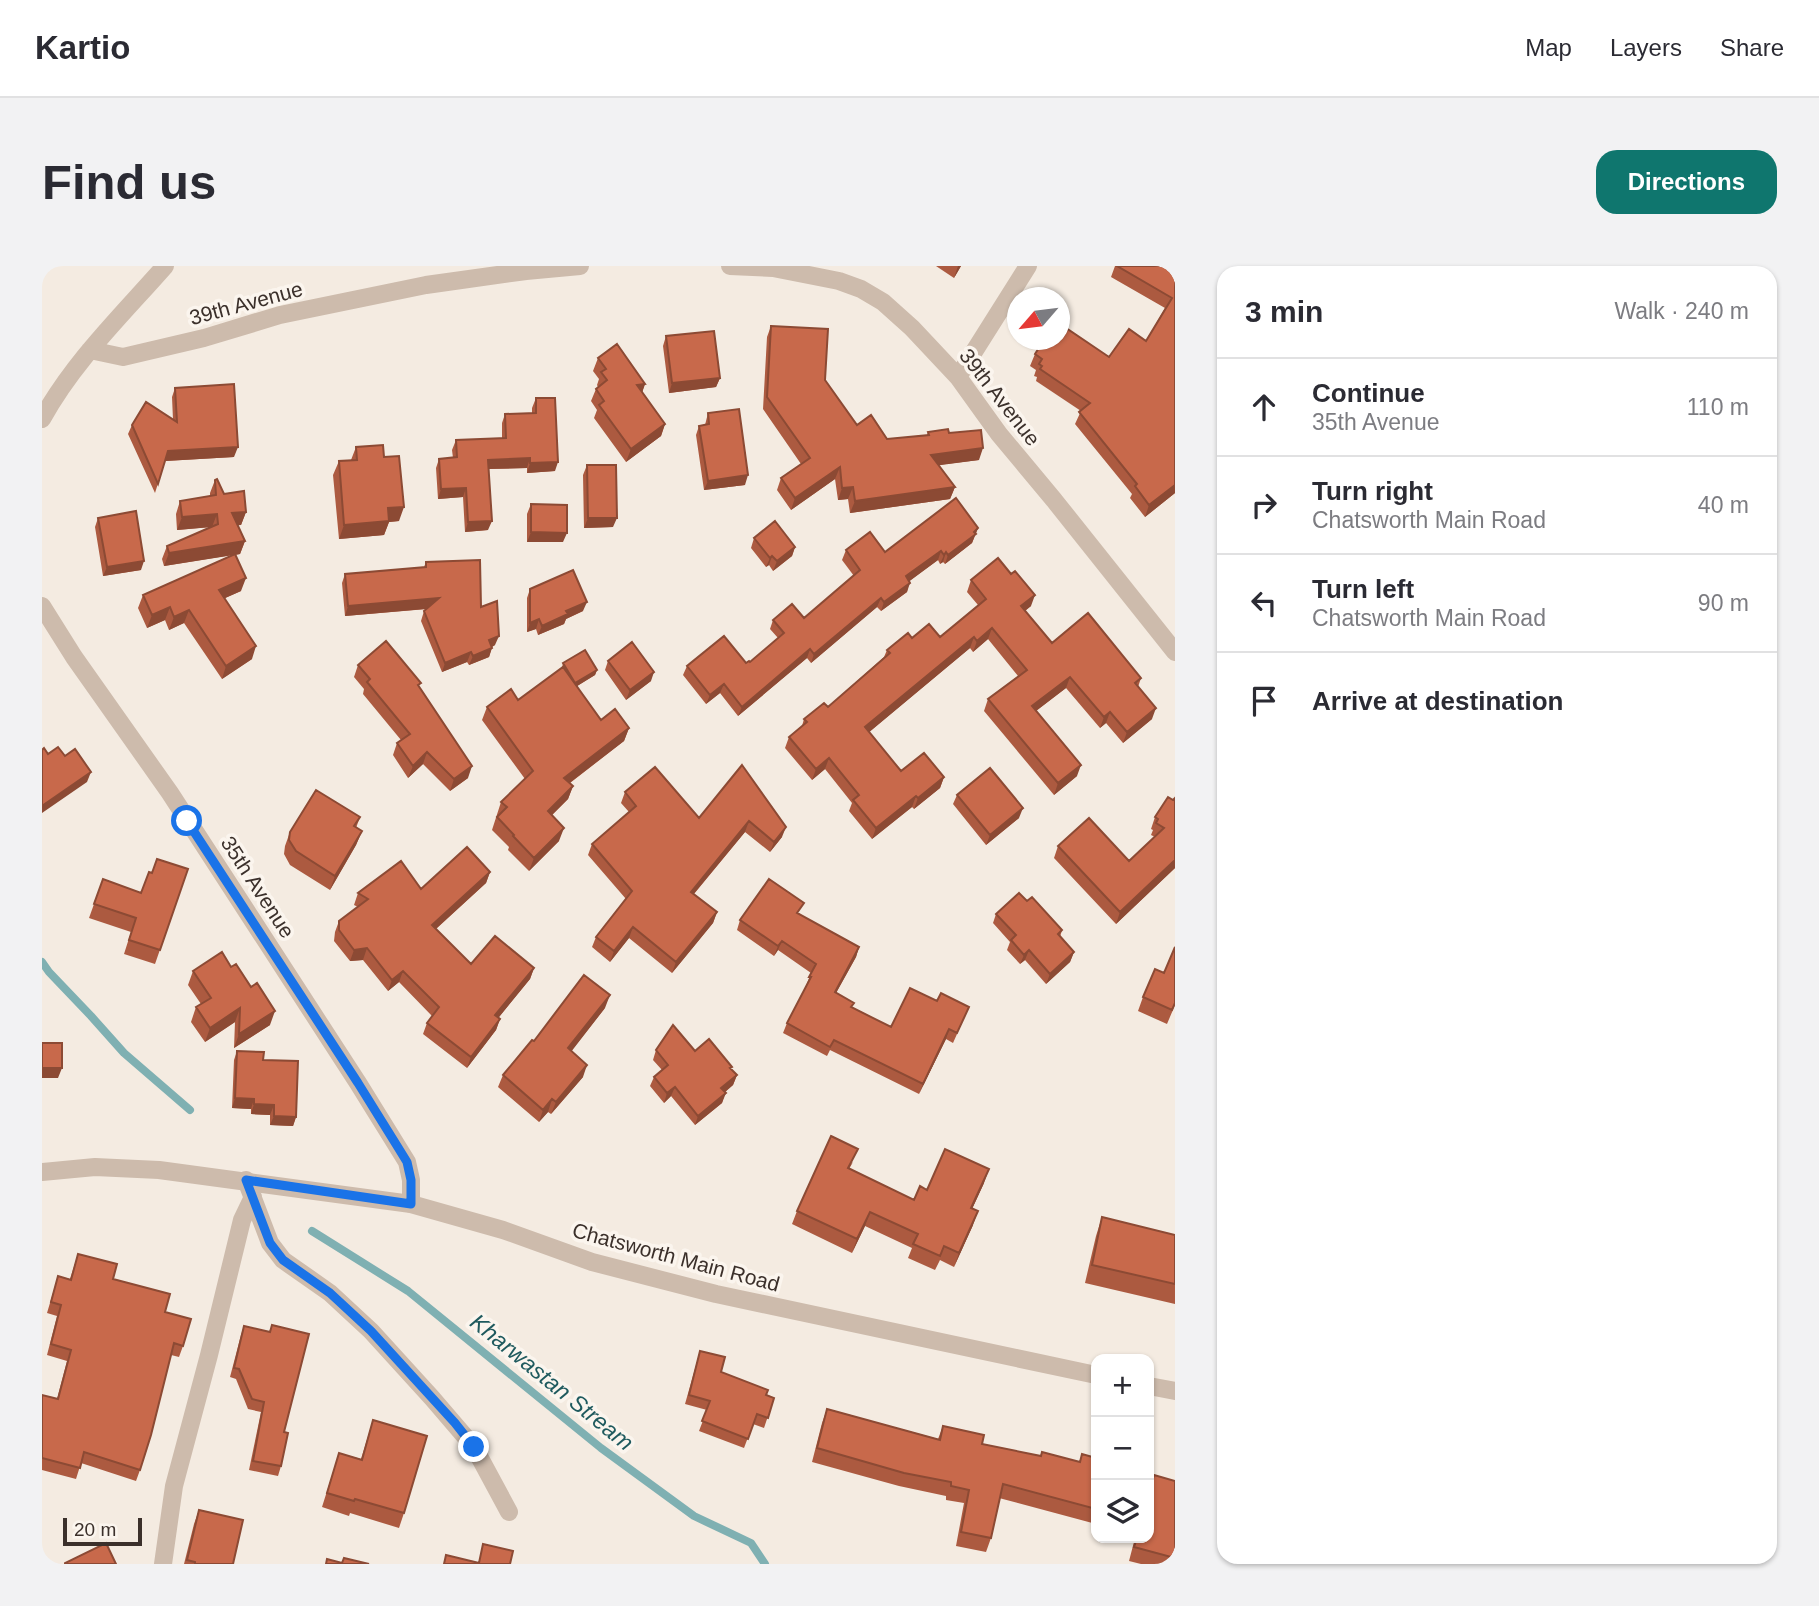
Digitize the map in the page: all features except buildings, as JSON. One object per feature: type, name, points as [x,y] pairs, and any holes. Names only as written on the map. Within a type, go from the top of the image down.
[{"type":"street","points":[[42,419],[47,397],[165,266]]},
{"type":"street","name":"39th Avenue","points":[[90,350],[123,357],[204,338],[280,315],[414,287],[580,266]]},
{"type":"street","name":"39th Avenue","points":[[730,266],[773,268],[839,281],[861,289],[883,302],[912,328],[958,377],[999,434],[1175,652]]},
{"type":"street","points":[[958,377],[1028,266]]},
{"type":"street","name":"35th Avenue","points":[[42,606],[74,657],[170,793],[372,1105],[407,1162],[411,1180],[411,1204]]},
{"type":"street","name":"Chatsworth Main Road","points":[[42,1172],[94,1167],[159,1170],[249,1189],[411,1204],[503,1230],[592,1262],[716,1294],[1091,1374]]},
{"type":"street","points":[[249,1189],[270,1243],[283,1260],[330,1293],[371,1331],[432,1398],[474,1447],[509,1511]]},
{"type":"street","points":[[163,1564],[174,1486],[209,1356],[249,1189]]},
{"type":"street","points":[[1154,1387],[1175,1391]]},
{"type":"waterway","name":"Kharwastan Stream","points":[[42,962],[124,1053],[190,1110]]},
{"type":"waterway","name":"Kharwastan Stream","points":[[312,1231],[408,1291],[601,1448],[694,1516],[751,1543],[765,1564]]},
{"type":"route","points":[[187,821],[358,1083],[407,1162],[411,1180],[411,1204],[246,1180],[270,1243],[283,1260],[330,1293],[371,1331],[474,1447]]}]
